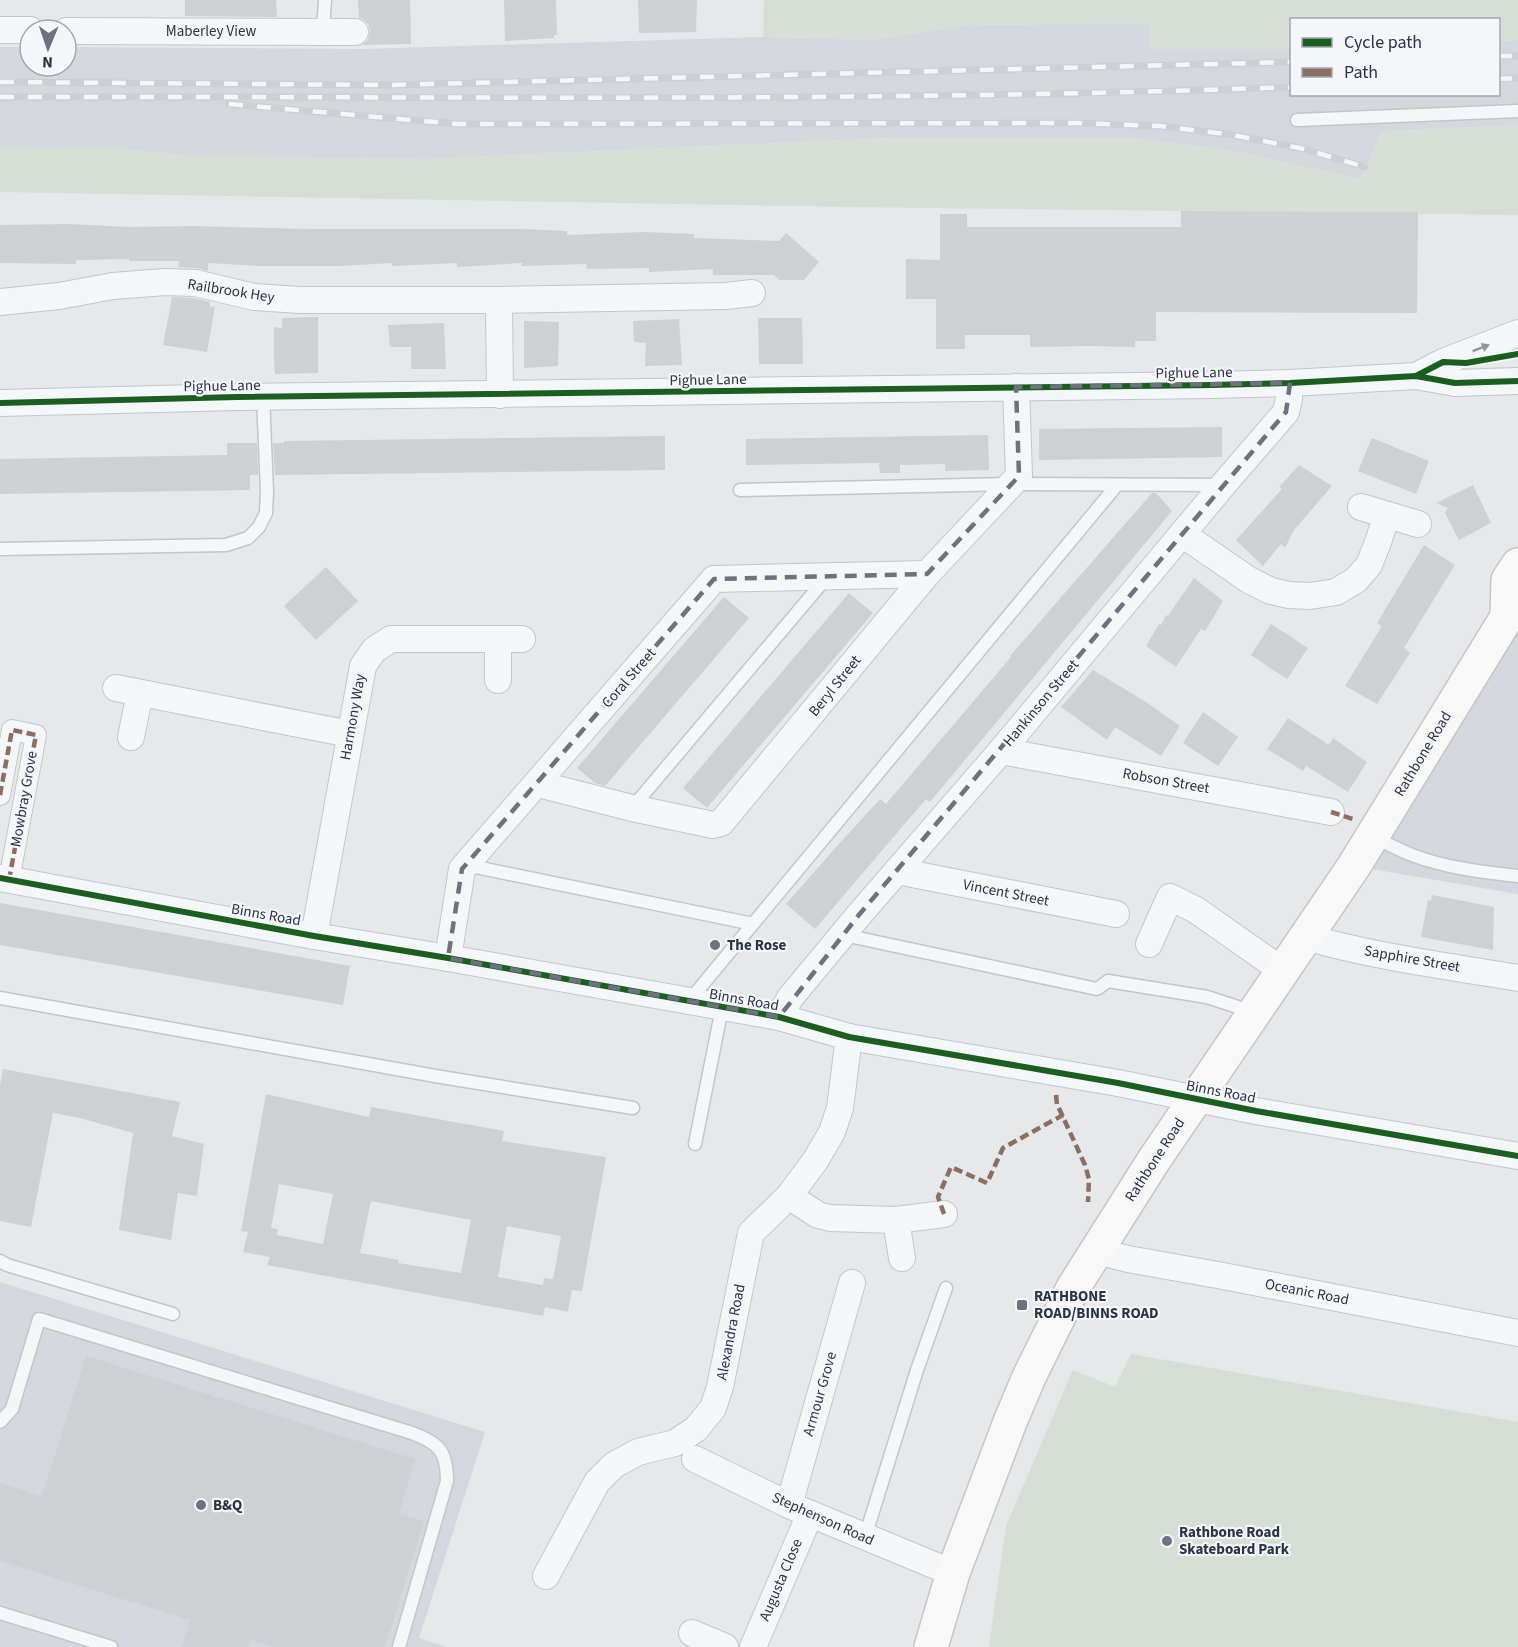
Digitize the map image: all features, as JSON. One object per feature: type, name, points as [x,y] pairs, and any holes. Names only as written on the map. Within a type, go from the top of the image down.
[{"type":"main road","name":"Rathbone Road","points":[[931,1647],[953,1573],[1029,1377],[1073,1288],[1195,1099],[1373,836],[1513,612],[1508,580],[1518,565]]},
{"type":"street","points":[[0,30],[18,30]]},
{"type":"street","name":"Maberley View","points":[[78,31],[355,32]]},
{"type":"street","name":"Railbrook Hey","points":[[0,302],[59,296],[113,286],[165,282],[195,283],[254,297],[300,300],[500,300],[726,296],[752,293]]},
{"type":"street","points":[[500,300],[500,395]]},
{"type":"street","name":"Pighue Lane","points":[[1416,376],[1443,362],[1518,333]]},
{"type":"street","name":"Pighue Lane","points":[[0,403],[263,397],[1290,383],[1416,376],[1455,383],[1518,381]]},
{"type":"street","name":"Hankinson Street","points":[[780,1017],[790,998],[1286,412],[1290,383]]},
{"type":"street","name":"Beryl Street","points":[[538,784],[632,808],[713,825],[721,823],[927,574],[1018,477],[1016,387]]},
{"type":"street","points":[[1360,507],[1419,524]]},
{"type":"street","points":[[1182,534],[1249,580],[1271,591],[1310,596],[1336,592],[1356,580],[1369,564],[1387,515]]},
{"type":"street","name":"Coral Street","points":[[448,958],[462,869],[714,579],[927,574]]},
{"type":"street","name":"Harmony Way","points":[[314,936],[363,666],[374,650],[391,639],[510,639],[498,680]]},
{"type":"street","points":[[116,688],[350,734]]},
{"type":"street","points":[[131,737],[141,693]]},
{"type":"street","name":"Mowbray Grove","points":[[0,795],[12,730],[36,735],[4,879]]},
{"type":"street","name":"Robson Street","points":[[1001,751],[1331,812]]},
{"type":"street","name":"Vincent Street","points":[[897,871],[1116,914]]},
{"type":"street","name":"Binns Road","points":[[4,879],[314,936],[780,1017],[849,1038],[1118,1083],[1288,1117],[1518,1156]]},
{"type":"street","points":[[1149,944],[1170,897],[1196,910],[1283,971]]},
{"type":"street","name":"Sapphire Street","points":[[1306,937],[1347,948],[1518,978]]},
{"type":"street","name":"Alexandra Road","points":[[546,1576],[597,1482],[605,1473],[614,1465],[638,1452],[675,1443],[696,1429],[713,1408],[720,1387],[751,1233],[789,1196],[815,1161],[832,1132],[840,1108],[849,1038]]},
{"type":"street","points":[[789,1196],[818,1215],[830,1218],[896,1220],[944,1215]]},
{"type":"street","points":[[896,1220],[902,1258]]},
{"type":"street","name":"Oceanic Road","points":[[1096,1251],[1518,1333]]},
{"type":"street","name":"Armour Grove","points":[[800,1509],[852,1283]]},
{"type":"street","name":"Stephenson Road","points":[[694,1459],[800,1509],[953,1573]]},
{"type":"street","name":"Augusta Close","points":[[753,1647],[800,1509]]},
{"type":"street","points":[[693,1633],[725,1647]]},
{"type":"lane","points":[[323,32],[325,0]]},
{"type":"lane","points":[[1297,120],[1518,111]]},
{"type":"lane","points":[[0,549],[226,545],[248,538],[259,527],[266,513],[263,397]]},
{"type":"lane","points":[[740,490],[1011,484],[1223,485]]},
{"type":"lane","points":[[688,1002],[1117,485]]},
{"type":"lane","points":[[632,808],[828,576]]},
{"type":"lane","points":[[1373,836],[1409,854],[1440,864],[1463,870],[1518,876]]},
{"type":"lane","points":[[465,865],[753,924]]},
{"type":"lane","points":[[844,935],[1097,989],[1108,981],[1207,997],[1254,1012]]},
{"type":"lane","points":[[0,998],[441,1077],[633,1108]]},
{"type":"lane","points":[[695,1143],[722,1008]]},
{"type":"lane","points":[[0,1261],[6,1265],[173,1314]]},
{"type":"lane","points":[[865,1537],[917,1371],[946,1288]]},
{"type":"lane","points":[[0,1422],[12,1409],[39,1319],[429,1440],[445,1456],[447,1481],[399,1647]]},
{"type":"lane","points":[[0,1613],[111,1647]]},
{"type":"highlighted area","points":[[1290,383],[1286,412],[858,916],[779,1017],[448,958],[462,869],[714,579],[927,574],[1019,476],[1016,387]]},
{"type":"shaded area","points":[[764,0],[1518,0],[1518,40],[1500,41],[1500,18],[1290,18],[1290,49],[1149,49],[1149,23],[968,25],[877,39],[763,37]]},
{"type":"shaded area","points":[[1150,23],[1150,49],[1290,49],[1290,96],[1500,96],[1500,41],[1518,40],[1518,125],[1382,132],[1360,179],[1233,151],[1129,138],[890,138],[428,159],[0,152],[0,47],[18,47],[18,78],[78,78],[78,47],[364,49],[763,37],[877,39],[968,25]]},
{"type":"shaded area","points":[[1518,125],[1518,215],[851,207],[0,192],[0,149],[112,148],[214,157],[428,159],[890,138],[1129,138],[1233,151],[1360,179],[1382,132]]},
{"type":"shaded area","points":[[1518,608],[1518,894],[1354,866]]},
{"type":"shaded area","name":"B&Q","points":[[0,1282],[485,1432],[419,1638],[446,1647],[0,1647]]},
{"type":"shaded area","points":[[1131,1354],[1518,1422],[1518,1647],[989,1647],[1006,1526],[1073,1370],[1115,1387]]},
{"type":"building","points":[[185,0],[276,0],[277,17],[185,16]]},
{"type":"building","points":[[358,0],[410,0],[411,44],[362,45],[368,40],[370,31],[368,24],[359,18]]},
{"type":"building","points":[[504,0],[556,0],[557,35],[554,35],[554,38],[505,41]]},
{"type":"building","points":[[638,0],[697,0],[696,32],[639,33]]},
{"type":"building","points":[[1181,211],[1418,212],[1417,313],[1156,312],[1156,341],[1135,341],[1135,347],[1030,347],[1030,335],[965,335],[965,349],[936,349],[936,299],[906,299],[906,259],[940,260],[940,214],[967,214],[967,227],[1181,227]]},
{"type":"building","points":[[69,224],[306,229],[522,229],[567,231],[567,235],[644,232],[694,234],[694,238],[779,241],[786,233],[819,262],[804,280],[779,280],[774,275],[713,275],[713,269],[649,272],[649,268],[587,269],[586,264],[521,266],[522,263],[457,267],[457,263],[392,266],[392,263],[340,266],[260,266],[208,263],[208,271],[178,267],[179,261],[129,261],[129,259],[76,260],[76,264],[0,263],[0,225]]},
{"type":"building","points":[[172,297],[193,298],[210,302],[210,306],[215,307],[207,352],[163,345]]},
{"type":"building","points":[[318,317],[318,373],[275,374],[274,327],[282,328],[282,318]]},
{"type":"building","points":[[758,318],[802,318],[803,364],[759,364]]},
{"type":"building","points":[[679,319],[682,365],[645,366],[646,343],[634,342],[633,321]]},
{"type":"building","points":[[524,321],[559,322],[558,366],[524,368]]},
{"type":"building","points":[[444,323],[446,369],[411,369],[411,347],[390,347],[388,325]]},
{"type":"building","points":[[1222,427],[1222,457],[1039,460],[1039,429]]},
{"type":"building","points":[[988,435],[989,470],[945,471],[945,464],[900,465],[900,473],[880,473],[879,463],[746,465],[746,439]]},
{"type":"building","points":[[665,436],[665,470],[275,475],[273,443],[284,443],[284,441]]},
{"type":"building","points":[[1372,438],[1429,461],[1416,494],[1358,471]]},
{"type":"building","points":[[227,443],[257,443],[258,475],[250,475],[250,490],[0,494],[0,459],[227,455]]},
{"type":"building","points":[[1299,465],[1332,486],[1294,530],[1285,548],[1281,544],[1263,566],[1236,540],[1282,489],[1279,487]]},
{"type":"building","points":[[1473,485],[1491,523],[1459,540],[1445,513],[1448,508],[1436,503]]},
{"type":"building","points":[[1152,493],[1156,493],[1172,511],[930,802],[926,799],[815,929],[786,904],[880,799],[886,804],[1010,656]]},
{"type":"building","points":[[1424,545],[1455,565],[1404,648],[1410,653],[1377,704],[1345,686],[1382,626],[1377,623]]},
{"type":"building","points":[[326,567],[358,601],[316,640],[284,606]]},
{"type":"building","points":[[1194,578],[1223,601],[1205,631],[1201,629],[1176,667],[1146,646],[1159,624],[1161,625],[1166,615],[1168,616]]},
{"type":"building","points":[[849,593],[873,613],[707,808],[683,788]]},
{"type":"building","points":[[724,597],[749,618],[605,786],[595,783],[577,768]]},
{"type":"building","points":[[1271,624],[1308,648],[1287,679],[1251,655]]},
{"type":"building","points":[[1093,670],[1180,726],[1161,756],[1115,727],[1107,740],[1061,707]]},
{"type":"building","points":[[1203,712],[1238,737],[1218,766],[1183,743]]},
{"type":"building","points":[[1288,718],[1329,745],[1333,738],[1367,762],[1348,792],[1306,766],[1303,771],[1267,749]]},
{"type":"building","points":[[1432,895],[1494,907],[1493,950],[1421,937],[1428,900],[1431,901]]},
{"type":"building","points":[[0,903],[350,966],[343,1005],[0,945]]},
{"type":"building","points":[[3,1069],[180,1102],[172,1136],[204,1144],[197,1196],[178,1193],[171,1240],[119,1230],[133,1133],[53,1113],[31,1227],[0,1221],[0,1085]]},
{"type":"building","points":[[266,1094],[369,1117],[371,1107],[504,1131],[502,1141],[606,1157],[582,1291],[572,1290],[568,1312],[545,1307],[543,1316],[267,1265],[270,1257],[243,1252],[248,1232],[241,1231]],"holes":[[[279,1184],[333,1194],[323,1244],[277,1235],[278,1229],[271,1228]],[[371,1201],[471,1220],[461,1273],[398,1263],[399,1260],[360,1253]],[[507,1226],[561,1236],[553,1279],[544,1278],[543,1285],[498,1277]]]},
{"type":"building","name":"B&Q","points":[[86,1356],[415,1459],[399,1514],[424,1521],[385,1647],[274,1647],[251,1640],[249,1647],[182,1647],[190,1620],[0,1561],[0,1483],[42,1496]]},
{"type":"railway","points":[[1500,56],[1518,56]]},
{"type":"railway","points":[[0,82],[389,85],[1290,62]]},
{"type":"railway","points":[[1500,79],[1518,78]]},
{"type":"railway","points":[[0,97],[807,97],[1290,87]]},
{"type":"railway","points":[[229,104],[457,124],[1076,123],[1160,126],[1233,135],[1304,149],[1365,167]]},
{"type":"marked path","points":[[0,795],[12,730],[36,735],[9,880]]},
{"type":"marked path","points":[[1331,812],[1353,819]]},
{"type":"marked path","points":[[1056,1095],[1057,1104],[1085,1165],[1089,1179],[1088,1202]]},
{"type":"marked path","points":[[944,1214],[938,1197],[951,1167],[987,1183],[1003,1148],[1063,1115]]},
{"type":"cycle path","points":[[1416,376],[1443,362],[1466,363],[1518,354]]},
{"type":"cycle path","points":[[0,403],[237,397],[1212,385],[1416,376],[1455,383],[1518,381]]},
{"type":"cycle path","points":[[0,878],[314,936],[779,1017],[849,1037],[1118,1083],[1256,1111],[1518,1156]]},
{"type":"place","name":"The Rose","points":[[715,945]]},
{"type":"place","name":"RATHBONE ROAD/BINNS ROAD","points":[[1022,1305]]},
{"type":"place","name":"B&Q","points":[[201,1505]]},
{"type":"place","name":"Rathbone Road Skateboard Park","points":[[1167,1541]]}]
